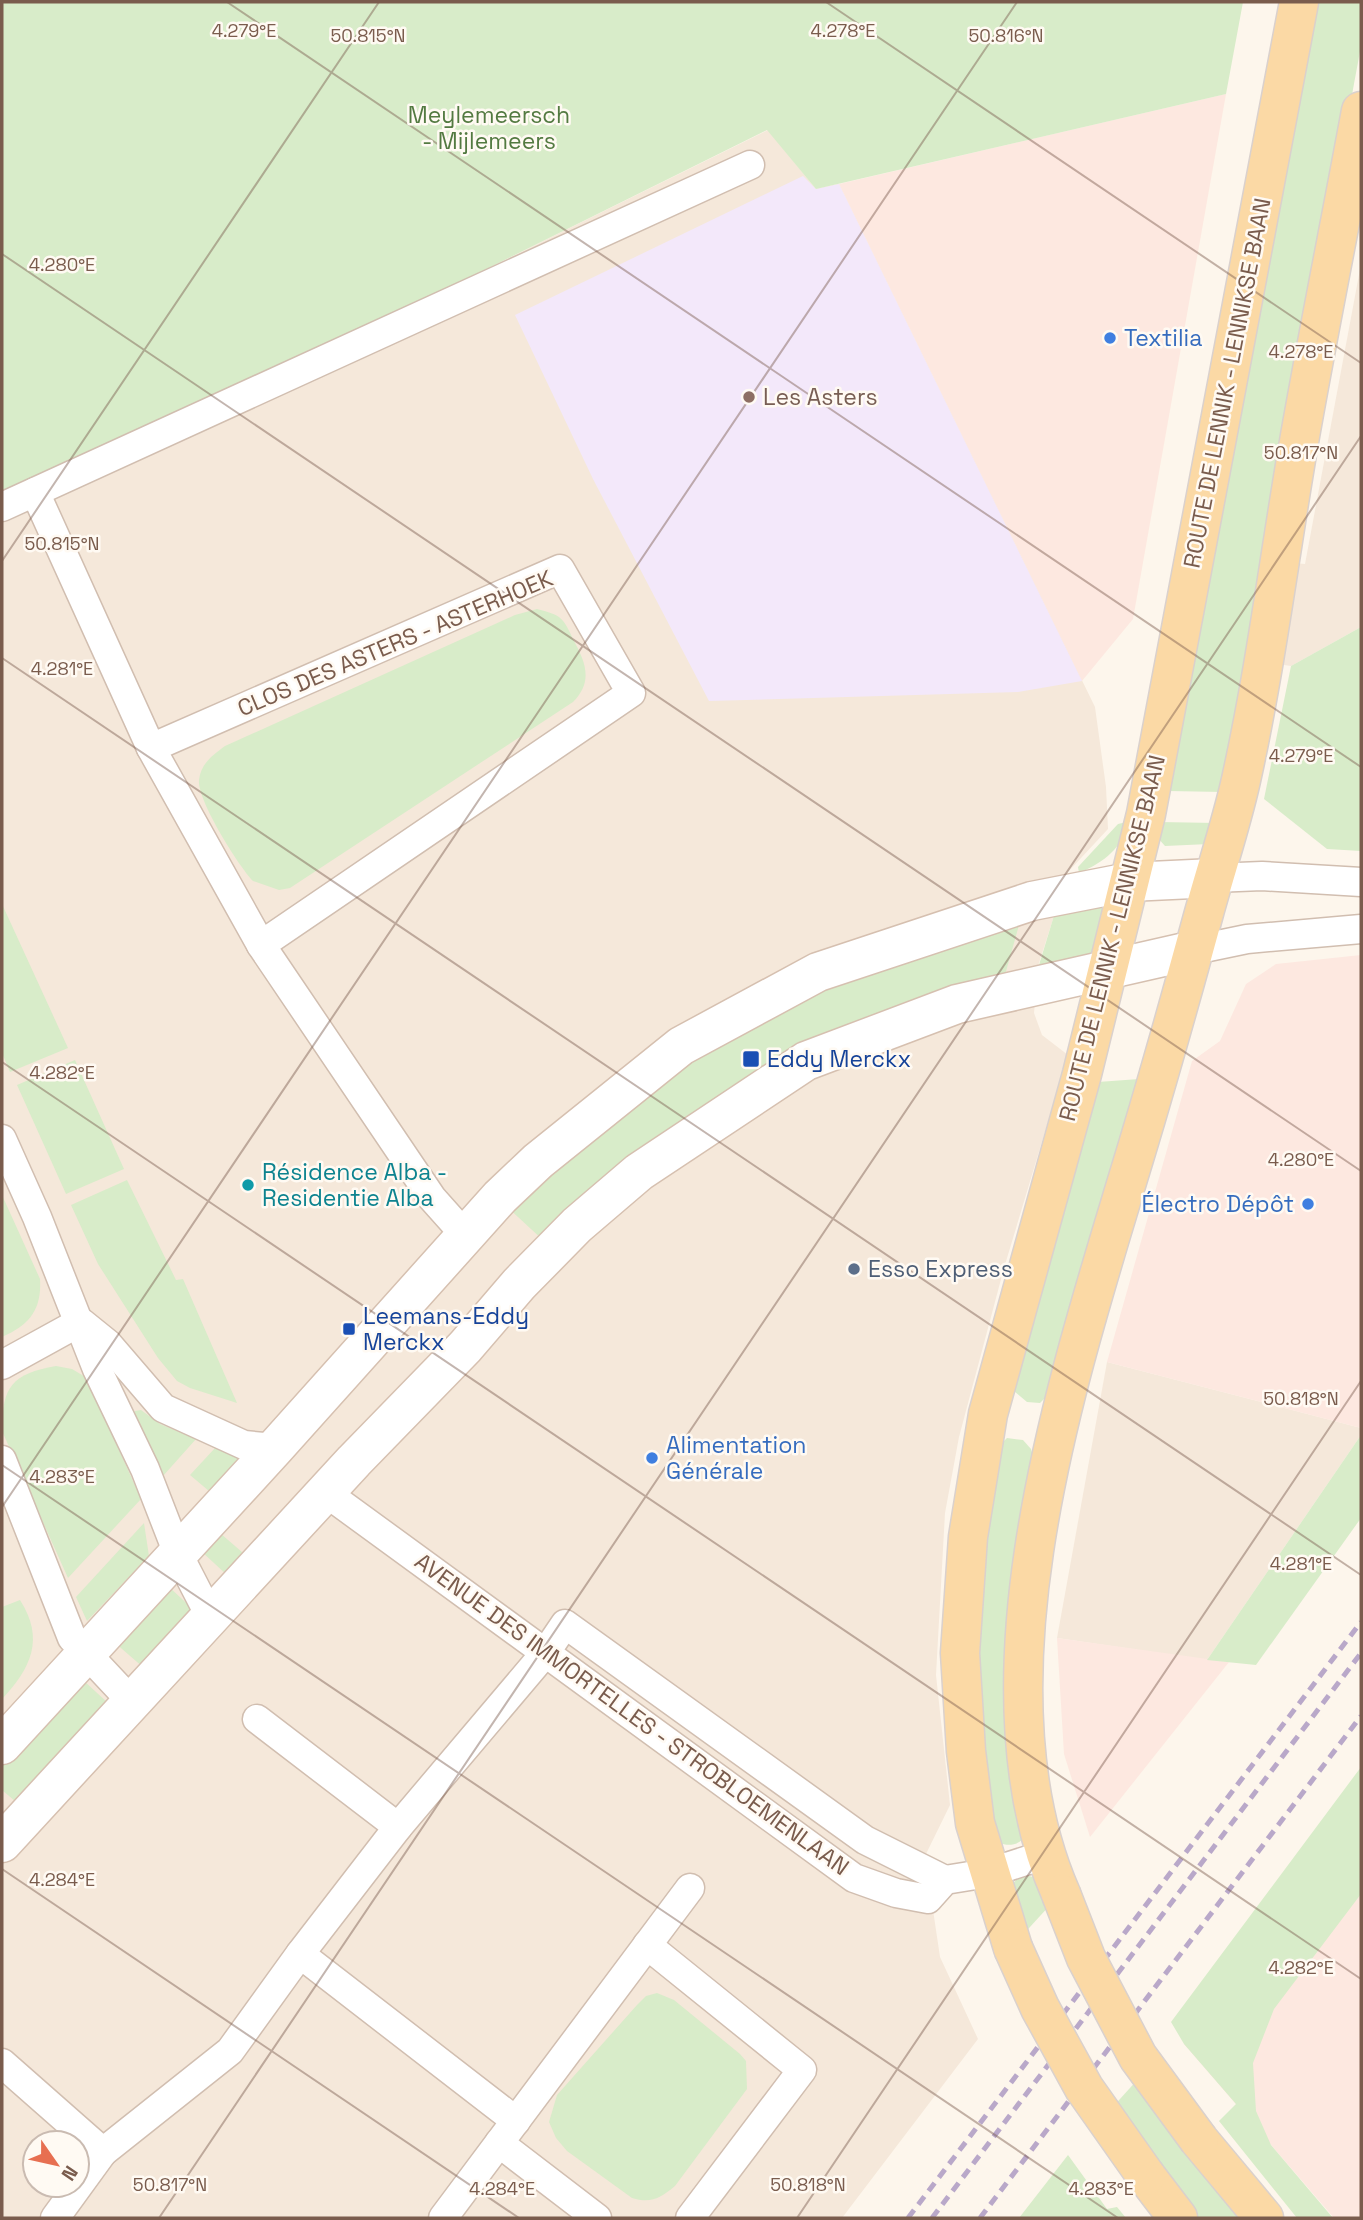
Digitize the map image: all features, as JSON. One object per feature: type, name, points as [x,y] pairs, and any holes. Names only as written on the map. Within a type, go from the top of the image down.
[{"type":"main road","name":"ROUTE DE LENNIK - LENNIKSE BAAN","points":[[1178,2218],[1084,2088],[1040,2008],[1013,1948],[988,1873],[975,1823],[966,1751],[960,1653],[968,1537],[988,1415],[1082,1074],[1152,785],[1299,2]]},
{"type":"main road","points":[[1264,2218],[1199,2140],[1138,2057],[1086,1958],[1044,1855],[1032,1796],[1021,1658],[1031,1579],[1057,1433],[1091,1301],[1242,776],[1302,426],[1361,111]]},
{"type":"street","points":[[2,507],[750,165]]},
{"type":"street","points":[[35,492],[151,748],[261,945],[432,1198],[465,1235]]},
{"type":"street","name":"CLOS DES ASTERS - ASTERHOEK","points":[[151,748],[560,569],[631,693],[261,945]]},
{"type":"street","points":[[2,1745],[178,1555],[465,1235],[538,1161],[681,1046],[818,972],[1032,901],[1129,882],[1262,876],[1361,882]]},
{"type":"street","points":[[2,1843],[325,1492],[567,1235],[639,1172],[806,1062],[957,1004],[1107,968],[1247,939],[1361,929]]},
{"type":"street","points":[[2,1139],[80,1322],[97,1369],[145,1469],[178,1555],[211,1618]]},
{"type":"street","points":[[80,1322],[108,1344],[163,1408],[244,1445],[275,1448]]},
{"type":"street","points":[[2,1365],[80,1322]]},
{"type":"street","points":[[2,1460],[72,1638],[132,1702]]},
{"type":"street","name":"AVENUE DES IMMORTELLES - STROBLOEMENLAAN","points":[[325,1492],[854,1878],[896,1893],[928,1899],[945,1880]]},
{"type":"street","name":"AVENUE DES IMMORTELLES - STROBLOEMENLAAN","points":[[546,1653],[565,1624],[865,1840],[945,1880],[988,1873]]},
{"type":"street","points":[[55,2218],[103,2152],[230,2051],[300,1954],[398,1827],[546,1653]]},
{"type":"street","points":[[257,1719],[398,1827]]},
{"type":"street","points":[[988,1873],[1044,1855]]},
{"type":"street","points":[[443,2218],[690,1888]]},
{"type":"street","points":[[647,1945],[802,2070],[690,2218]]},
{"type":"street","points":[[300,1954],[508,2132],[597,2218]]},
{"type":"street","points":[[2,2063],[103,2152]]},
{"type":"shaded area","points":[[1226,94],[1133,619],[1082,681],[839,184]]},
{"type":"shaded area","points":[[768,130],[816,189],[839,184],[1095,707],[1106,787],[1108,829],[1068,872],[1038,966],[1034,1013],[1042,1035],[1068,1055],[1004,1268],[959,1437],[945,1513],[936,1675],[950,1805],[925,1856],[940,1957],[978,2039],[842,2218],[2,2218],[2,495],[428,298]]},
{"type":"shaded area","name":"Les Asters","points":[[803,176],[816,189],[839,184],[1082,681],[1018,692],[709,701],[593,479],[515,315]]},
{"type":"shaded area","points":[[1361,264],[1361,627],[1291,666],[1277,664],[1294,563],[1305,564]]},
{"type":"shaded area","points":[[1361,955],[1361,1428],[1107,1362],[1192,1061],[1220,1041],[1246,984],[1276,964]]},
{"type":"shaded area","points":[[1107,1362],[1361,1428],[1361,1435],[1207,1660],[1057,1638]]},
{"type":"shaded area","points":[[1057,1638],[1229,1662],[1090,1837],[1064,1754]]},
{"type":"shaded area","points":[[1361,1829],[1361,2218],[1334,2218],[1184,2044],[1273,1945]]},
{"type":"green space","name":"Meylemeersch - Mijlemeers","points":[[2,2],[1243,2],[1226,94],[816,189],[767,130],[428,298],[2,495]]},
{"type":"green space","points":[[1314,2],[1361,2],[1361,46],[1223,792],[1168,791]]},
{"type":"green space","points":[[537,609],[561,619],[582,657],[585,680],[573,702],[290,888],[279,890],[253,881],[220,832],[204,802],[200,789],[200,774],[212,756],[225,746],[515,615]]},
{"type":"green space","points":[[1361,627],[1361,851],[1327,849],[1264,799],[1291,666]]},
{"type":"green space","points":[[1131,821],[1111,853],[1079,873],[1078,867],[1118,824]]},
{"type":"green space","points":[[1159,822],[1217,823],[1209,844],[1165,846],[1158,838]]},
{"type":"green space","points":[[2,904],[68,1048],[10,1072],[2,1053]]},
{"type":"green space","points":[[1103,905],[1106,909],[1092,954],[1039,965],[1056,909]]},
{"type":"green space","points":[[1021,918],[1005,975],[914,1003],[545,1242],[506,1206],[628,1100],[812,991]]},
{"type":"green space","points":[[75,1060],[124,1169],[66,1194],[17,1085]]},
{"type":"green space","points":[[1139,1079],[1054,1389],[1040,1403],[1027,1402],[1014,1391],[1098,1082]]},
{"type":"green space","points":[[127,1180],[176,1280],[183,1279],[237,1403],[177,1381],[158,1358],[98,1264],[71,1205]]},
{"type":"green space","points":[[2,1195],[40,1279],[40,1290],[32,1315],[20,1327],[2,1337]]},
{"type":"green space","points":[[56,1366],[72,1369],[87,1378],[141,1499],[68,1578],[2,1431],[4,1403],[12,1385],[29,1373]]},
{"type":"green space","points":[[141,1410],[160,1424],[196,1439],[163,1476],[134,1417],[135,1411]]},
{"type":"green space","points":[[1361,1435],[1361,1518],[1256,1665],[1207,1660]]},
{"type":"green space","points":[[1007,1438],[1023,1440],[1031,1449],[1035,1464],[1032,1828],[1022,1840],[1010,1845],[998,1843],[976,1710],[976,1623],[999,1446]]},
{"type":"green space","points":[[216,1447],[239,1455],[240,1458],[209,1491],[190,1475]]},
{"type":"green space","points":[[144,1523],[149,1556],[87,1621],[76,1597]]},
{"type":"green space","points":[[213,1527],[250,1559],[227,1575],[201,1551]]},
{"type":"green space","points":[[168,1586],[196,1612],[144,1668],[114,1642]]},
{"type":"green space","points":[[20,1600],[32,1628],[31,1652],[21,1676],[2,1699],[2,1607]]},
{"type":"green space","points":[[84,1681],[108,1703],[22,1807],[2,1790],[2,1756]]},
{"type":"green space","points":[[1361,1767],[1361,1894],[1274,2009],[1253,2063],[1256,2111],[1271,2145],[1333,2218],[1297,2218],[1219,2121],[1236,2104],[1184,2044],[1171,2022]]},
{"type":"green space","points":[[1026,1875],[1036,1878],[1051,1904],[1019,1939],[1009,1889],[1016,1880]]},
{"type":"green space","points":[[657,1993],[674,2000],[740,2054],[746,2061],[747,2089],[675,2186],[660,2197],[645,2200],[632,2198],[567,2151],[556,2138],[549,2122],[557,2095],[637,2005],[646,1996]]},
{"type":"green space","points":[[1139,2078],[1249,2218],[1189,2218],[1110,2110]]},
{"type":"green space","points":[[1068,2155],[1107,2209],[1117,2207],[1126,2218],[1019,2218]]},
{"type":"railway","points":[[908,2218],[1361,1622]]},
{"type":"railway","points":[[932,2218],[1361,1653]]},
{"type":"railway","points":[[980,2218],[1361,1716]]},
{"type":"place","name":"Textilia","points":[[1110,338]]},
{"type":"place","name":"Les Asters","points":[[749,397]]},
{"type":"place","name":"Eddy Merckx","points":[[751,1059]]},
{"type":"place","name":"Résidence Alba - Residentie Alba","points":[[248,1185]]},
{"type":"place","name":"Électro Dépôt","points":[[1308,1204]]},
{"type":"place","name":"Esso Express","points":[[854,1269]]},
{"type":"place","name":"Leemans-Eddy Merckx","points":[[349,1329]]},
{"type":"place","name":"Alimentation Générale","points":[[652,1458]]}]
